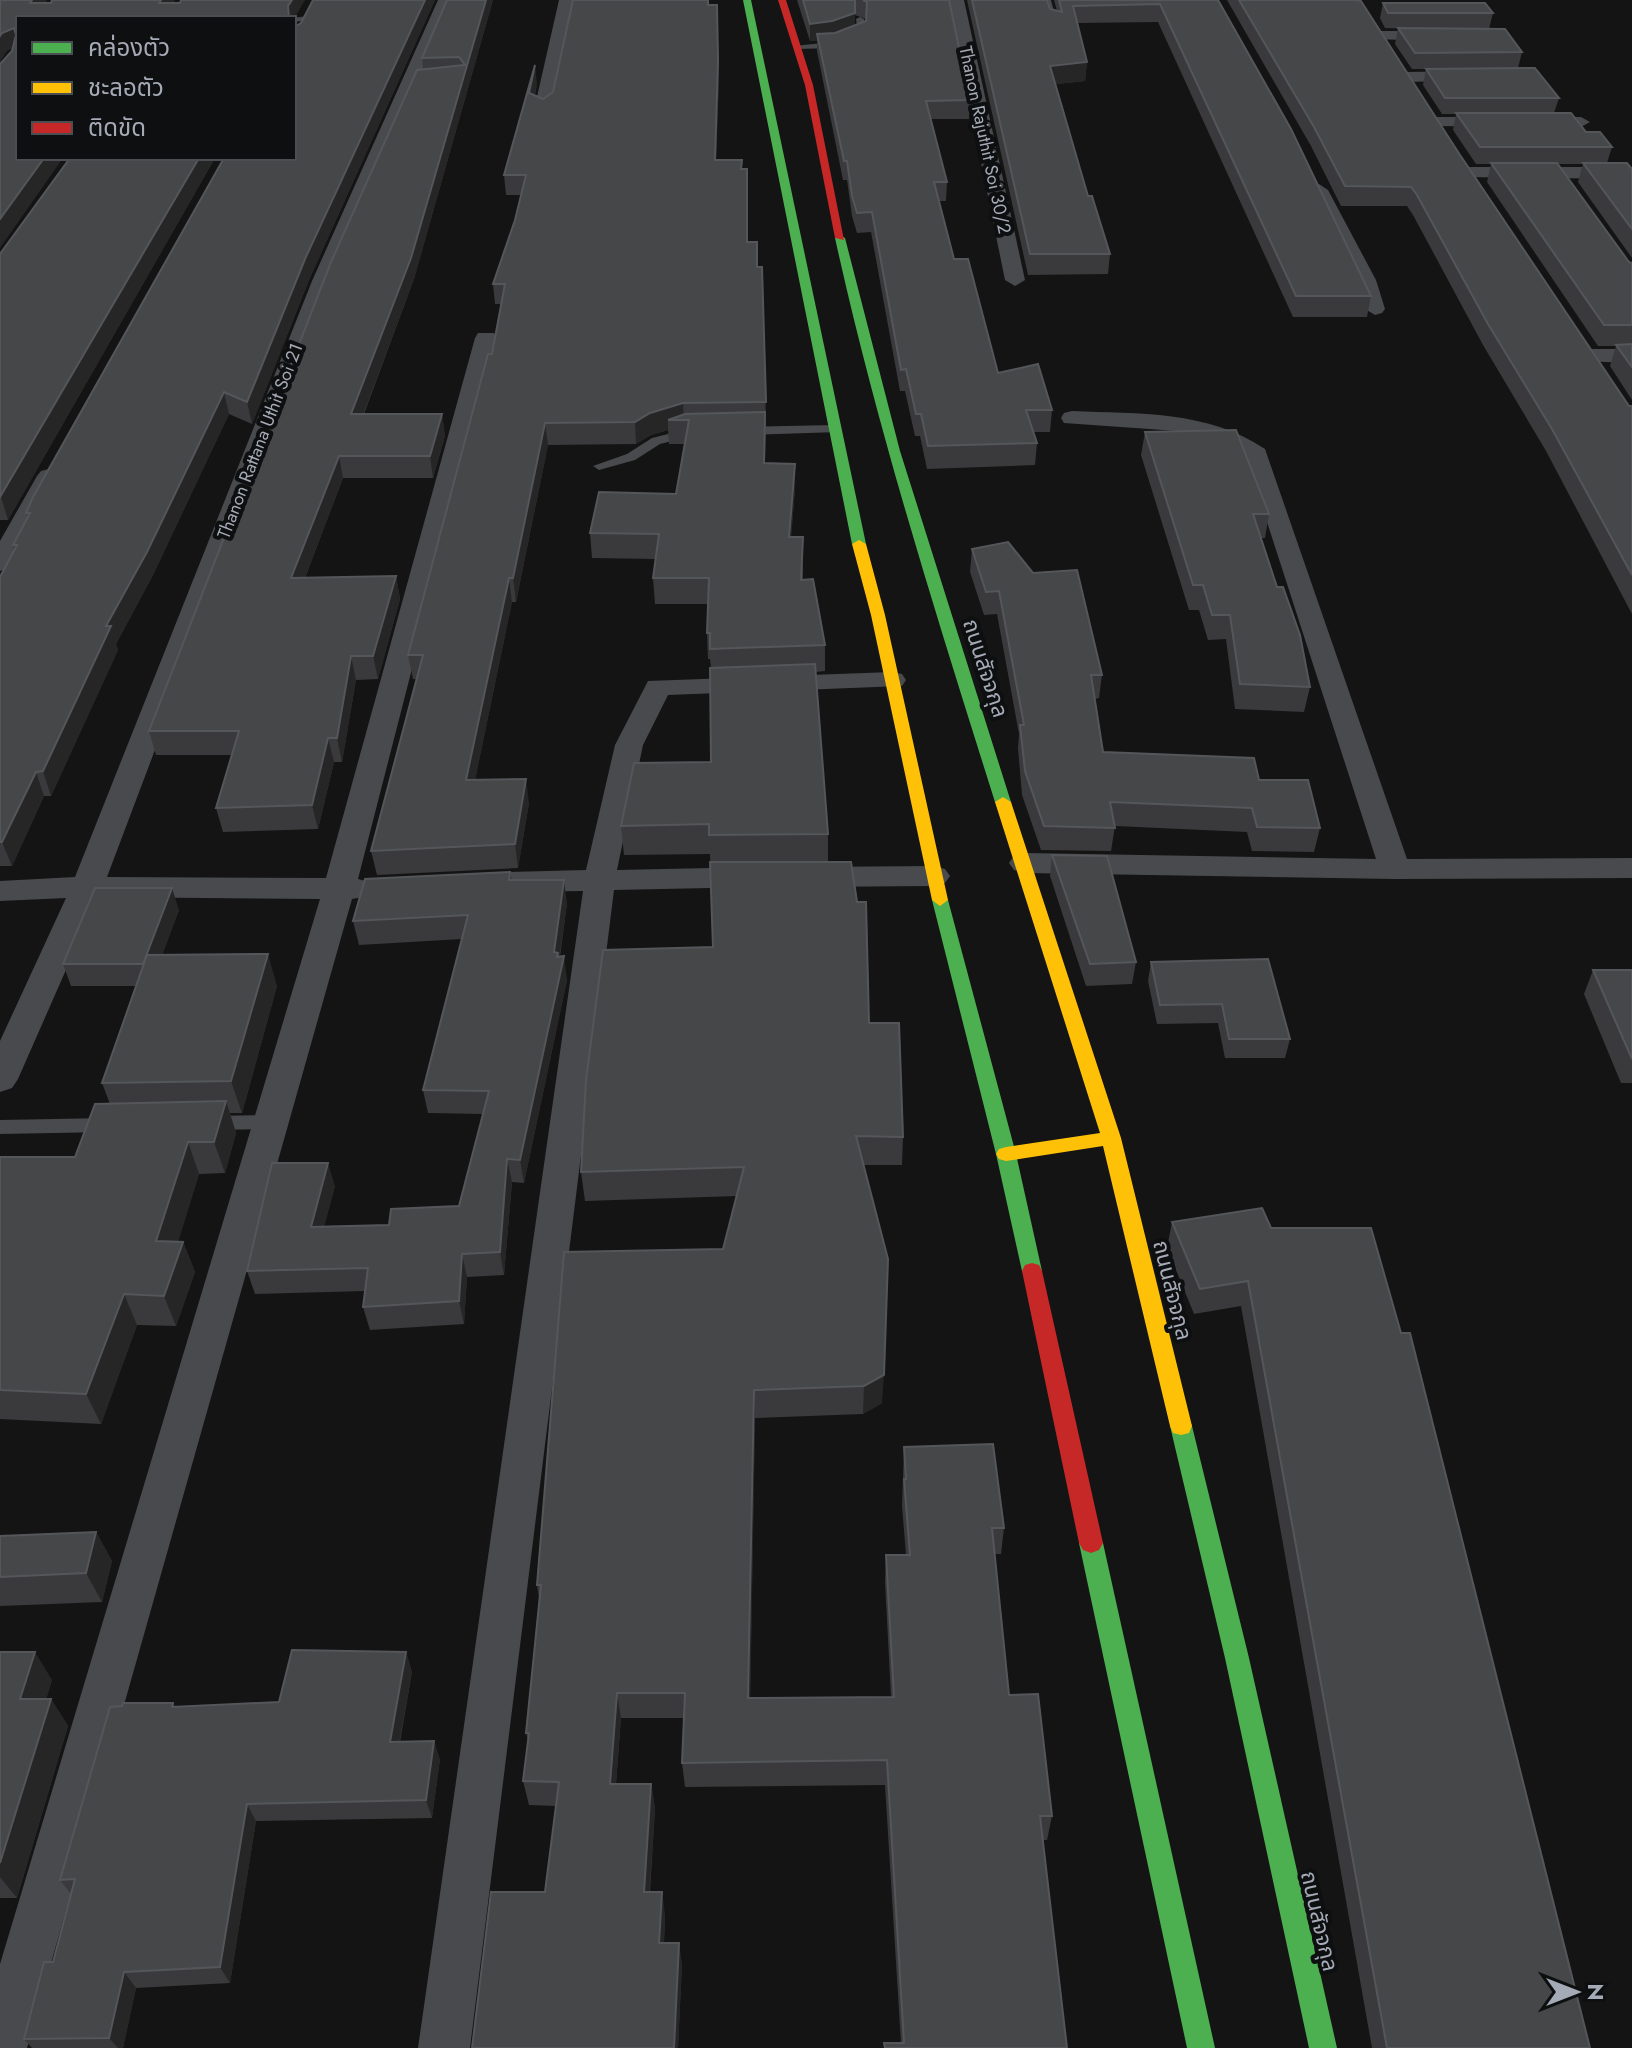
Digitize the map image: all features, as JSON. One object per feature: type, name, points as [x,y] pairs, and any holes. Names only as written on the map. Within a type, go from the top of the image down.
[{"type":"street","points":[[300,19],[316,0]]},
{"type":"street","name":"Thanon Rattana Uthit Soi 21","points":[[0,1079],[87,887],[322,281],[416,82],[446,0]]},
{"type":"street","points":[[543,110],[567,0]]},
{"type":"street","points":[[747,0],[859,546],[878,615],[934,876],[1006,1154],[1201,2048]]},
{"type":"street","name":"ถนนสัจจกุล","points":[[782,0],[809,85],[851,290],[919,563],[1025,863],[1111,1138],[1237,1658],[1323,2048]]},
{"type":"street","name":"Thanon Rajuthit Soi 30/2","points":[[956,0],[1015,280]]},
{"type":"street","points":[[1457,36],[1374,30],[1485,199]]},
{"type":"street","points":[[1407,77],[1495,76]]},
{"type":"street","points":[[1428,111],[1581,122]]},
{"type":"street","points":[[1459,160],[1558,172],[1632,173]]},
{"type":"street","points":[[1311,172],[1366,280],[1375,309]]},
{"type":"street","points":[[1558,172],[1574,196]]},
{"type":"street","points":[[1,2048],[14,1958],[271,1122],[339,890],[486,338]]},
{"type":"street","points":[[1606,382],[1585,349],[1632,356]]},
{"type":"street","points":[[1072,418],[1195,426],[1234,437],[1257,454],[1395,869]]},
{"type":"street","points":[[0,563],[62,451]]},
{"type":"street","points":[[878,615],[896,592]]},
{"type":"street","points":[[444,2048],[600,878],[629,745],[658,687],[892,680]]},
{"type":"street","points":[[1025,863],[1395,869],[1632,868]]},
{"type":"street","points":[[477,883],[600,878],[934,876]]},
{"type":"street","points":[[0,891],[87,887],[385,888]]},
{"type":"street","points":[[1006,1154],[1111,1138]]},
{"type":"lane","points":[[1047,0],[1055,26]]},
{"type":"lane","points":[[798,46],[846,43],[862,34],[860,19]]},
{"type":"lane","points":[[729,432],[835,429]]},
{"type":"lane","points":[[599,466],[631,457],[656,441],[685,432],[701,432]]},
{"type":"lane","points":[[191,1123],[271,1122]]},
{"type":"lane","points":[[0,1127],[128,1124]]},
{"type":"building","points":[[0,0],[51,3],[52,0],[161,0],[159,3],[180,3],[181,0],[292,0],[288,6],[289,16],[16,16],[16,35],[14,28],[0,36]]},
{"type":"building","points":[[313,0],[425,0],[305,259],[247,402],[224,392],[147,552],[106,626],[111,626],[43,771],[36,772],[0,842],[0,577],[17,545],[13,545],[30,513],[26,513],[33,497],[223,160],[296,160],[296,26],[301,23]]},
{"type":"building","points":[[447,0],[486,0],[411,258],[351,414],[442,414],[430,456],[339,456],[291,578],[396,576],[373,656],[351,656],[337,738],[328,738],[312,805],[216,808],[239,731],[149,731],[331,262],[417,70],[465,65],[459,57],[422,58]]},
{"type":"building","points":[[573,0],[708,0],[708,5],[717,5],[715,160],[742,160],[741,169],[747,169],[747,242],[757,242],[757,267],[762,267],[766,402],[683,403],[650,413],[635,422],[545,423],[466,780],[526,779],[515,844],[371,851],[423,655],[408,655],[488,354],[492,354],[505,284],[493,284],[515,220],[526,175],[504,175],[535,65],[529,93],[543,99],[553,92]]},
{"type":"building","points":[[803,0],[855,0],[855,13],[810,24]]},
{"type":"building","points":[[863,0],[949,0],[970,100],[926,101],[947,182],[934,182],[954,259],[968,259],[998,373],[1038,364],[1052,410],[1026,410],[1037,443],[928,446],[921,414],[916,414],[906,369],[901,370],[872,212],[857,213],[852,196],[847,161],[844,161],[817,34],[835,33],[866,21],[867,2]]},
{"type":"building","points":[[972,0],[1047,0],[1050,9],[1062,12],[1059,0],[1218,0],[1291,129],[1371,296],[1296,296],[1160,4],[1073,6],[1087,62],[1050,66],[1088,196],[1092,196],[1110,254],[1030,254]]},
{"type":"building","points":[[1239,0],[1361,1],[1460,155],[1629,406],[1632,406],[1632,575],[1417,195],[1411,187],[1345,186]]},
{"type":"building","points":[[1383,3],[1485,3],[1493,13],[1388,13]]},
{"type":"building","points":[[1398,28],[1505,29],[1522,52],[1415,53]]},
{"type":"building","points":[[16,35],[16,160],[43,160],[0,219],[0,64],[12,51]]},
{"type":"building","points":[[1535,68],[1559,98],[1445,98],[1426,69]]},
{"type":"building","points":[[1456,113],[1571,113],[1586,132],[1600,132],[1612,147],[1480,147]]},
{"type":"building","points":[[69,160],[198,160],[0,497],[0,254]]},
{"type":"building","points":[[1491,163],[1557,163],[1632,263],[1632,325],[1604,325]]},
{"type":"building","points":[[1583,163],[1627,163],[1632,169],[1632,229]]},
{"type":"building","points":[[1632,344],[1632,367],[1616,345]]},
{"type":"building","points":[[765,412],[764,463],[795,464],[789,537],[803,537],[801,580],[813,579],[825,645],[710,649],[710,633],[707,633],[709,578],[653,578],[659,534],[590,533],[599,492],[676,494],[689,420],[668,420],[685,414]]},
{"type":"building","points":[[1236,430],[1269,514],[1253,514],[1277,587],[1283,587],[1300,635],[1310,687],[1240,684],[1230,615],[1212,615],[1203,585],[1193,585],[1145,432]]},
{"type":"building","points":[[1008,542],[1033,573],[1077,570],[1102,675],[1091,675],[1103,752],[1254,758],[1259,780],[1308,780],[1320,828],[1257,827],[1252,808],[1110,802],[1115,828],[1044,826],[1025,771],[1020,725],[1024,725],[999,591],[986,592],[972,549]]},
{"type":"building","points":[[815,664],[828,834],[709,835],[709,824],[621,826],[634,763],[711,762],[710,668]]},
{"type":"building","points":[[1052,855],[1107,856],[1136,962],[1090,964]]},
{"type":"building","points":[[710,862],[851,862],[857,902],[866,902],[869,1023],[899,1023],[903,1137],[856,1136],[888,1259],[884,1375],[864,1386],[754,1390],[748,1698],[894,1697],[886,1555],[910,1555],[904,1447],[993,1444],[1004,1528],[992,1528],[1009,1695],[1038,1694],[1052,1816],[1040,1816],[1067,2048],[885,2048],[884,2043],[904,2043],[887,1760],[682,1763],[685,1693],[617,1693],[610,1784],[651,1784],[644,1892],[662,1892],[659,1943],[679,1943],[674,2048],[472,2048],[491,1892],[545,1892],[559,1782],[523,1781],[541,1585],[537,1585],[564,1252],[723,1249],[744,1167],[581,1172],[586,1080],[603,950],[713,947]]},
{"type":"building","points":[[510,872],[509,880],[564,880],[554,952],[558,953],[557,957],[564,956],[520,1160],[507,1159],[500,1252],[462,1254],[459,1301],[363,1307],[368,1268],[247,1271],[272,1163],[328,1163],[311,1227],[389,1225],[391,1209],[459,1206],[489,1091],[423,1090],[468,915],[353,921],[365,879]]},
{"type":"building","points":[[95,888],[172,888],[143,964],[63,964]]},
{"type":"building","points":[[268,954],[231,1081],[102,1083],[147,955]]},
{"type":"building","points":[[1268,959],[1290,1039],[1229,1039],[1222,1004],[1160,1005],[1151,962]]},
{"type":"building","points":[[1593,970],[1632,970],[1632,1059]]},
{"type":"building","points":[[226,1101],[214,1142],[188,1142],[156,1241],[183,1242],[164,1296],[124,1294],[86,1394],[0,1390],[0,1157],[75,1157],[95,1104]]},
{"type":"building","points":[[1262,1208],[1271,1228],[1371,1228],[1401,1333],[1410,1333],[1590,2048],[1387,2048],[1248,1281],[1200,1289],[1172,1222]]},
{"type":"building","points":[[96,1532],[86,1573],[0,1577],[0,1536]]},
{"type":"building","points":[[292,1650],[406,1652],[390,1742],[434,1741],[426,1800],[247,1804],[220,1967],[124,1972],[109,2038],[24,2039],[44,1962],[53,1962],[75,1879],[60,1880],[110,1707],[122,1706],[123,1703],[173,1703],[172,1707],[279,1702]]},
{"type":"building","points":[[0,1652],[35,1652],[20,1699],[51,1699],[0,1863]]},
{"type":"traffic: fast","points":[[747,0],[859,544]]},
{"type":"traffic: fast","points":[[840,238],[893,451],[1003,802]]},
{"type":"traffic: fast","points":[[940,900],[1006,1154],[1032,1271]]},
{"type":"traffic: fast","points":[[1181,1426],[1237,1658],[1323,2048]]},
{"type":"traffic: fast","points":[[1091,1543],[1201,2048]]},
{"type":"traffic: slow","points":[[859,544],[878,615],[940,900]]},
{"type":"traffic: slow","points":[[1003,802],[1111,1138],[1181,1426]]},
{"type":"traffic: slow","points":[[1006,1154],[1111,1138]]},
{"type":"traffic: jam","points":[[782,0],[809,85],[840,238]]},
{"type":"traffic: jam","points":[[1032,1271],[1091,1543]]}]
